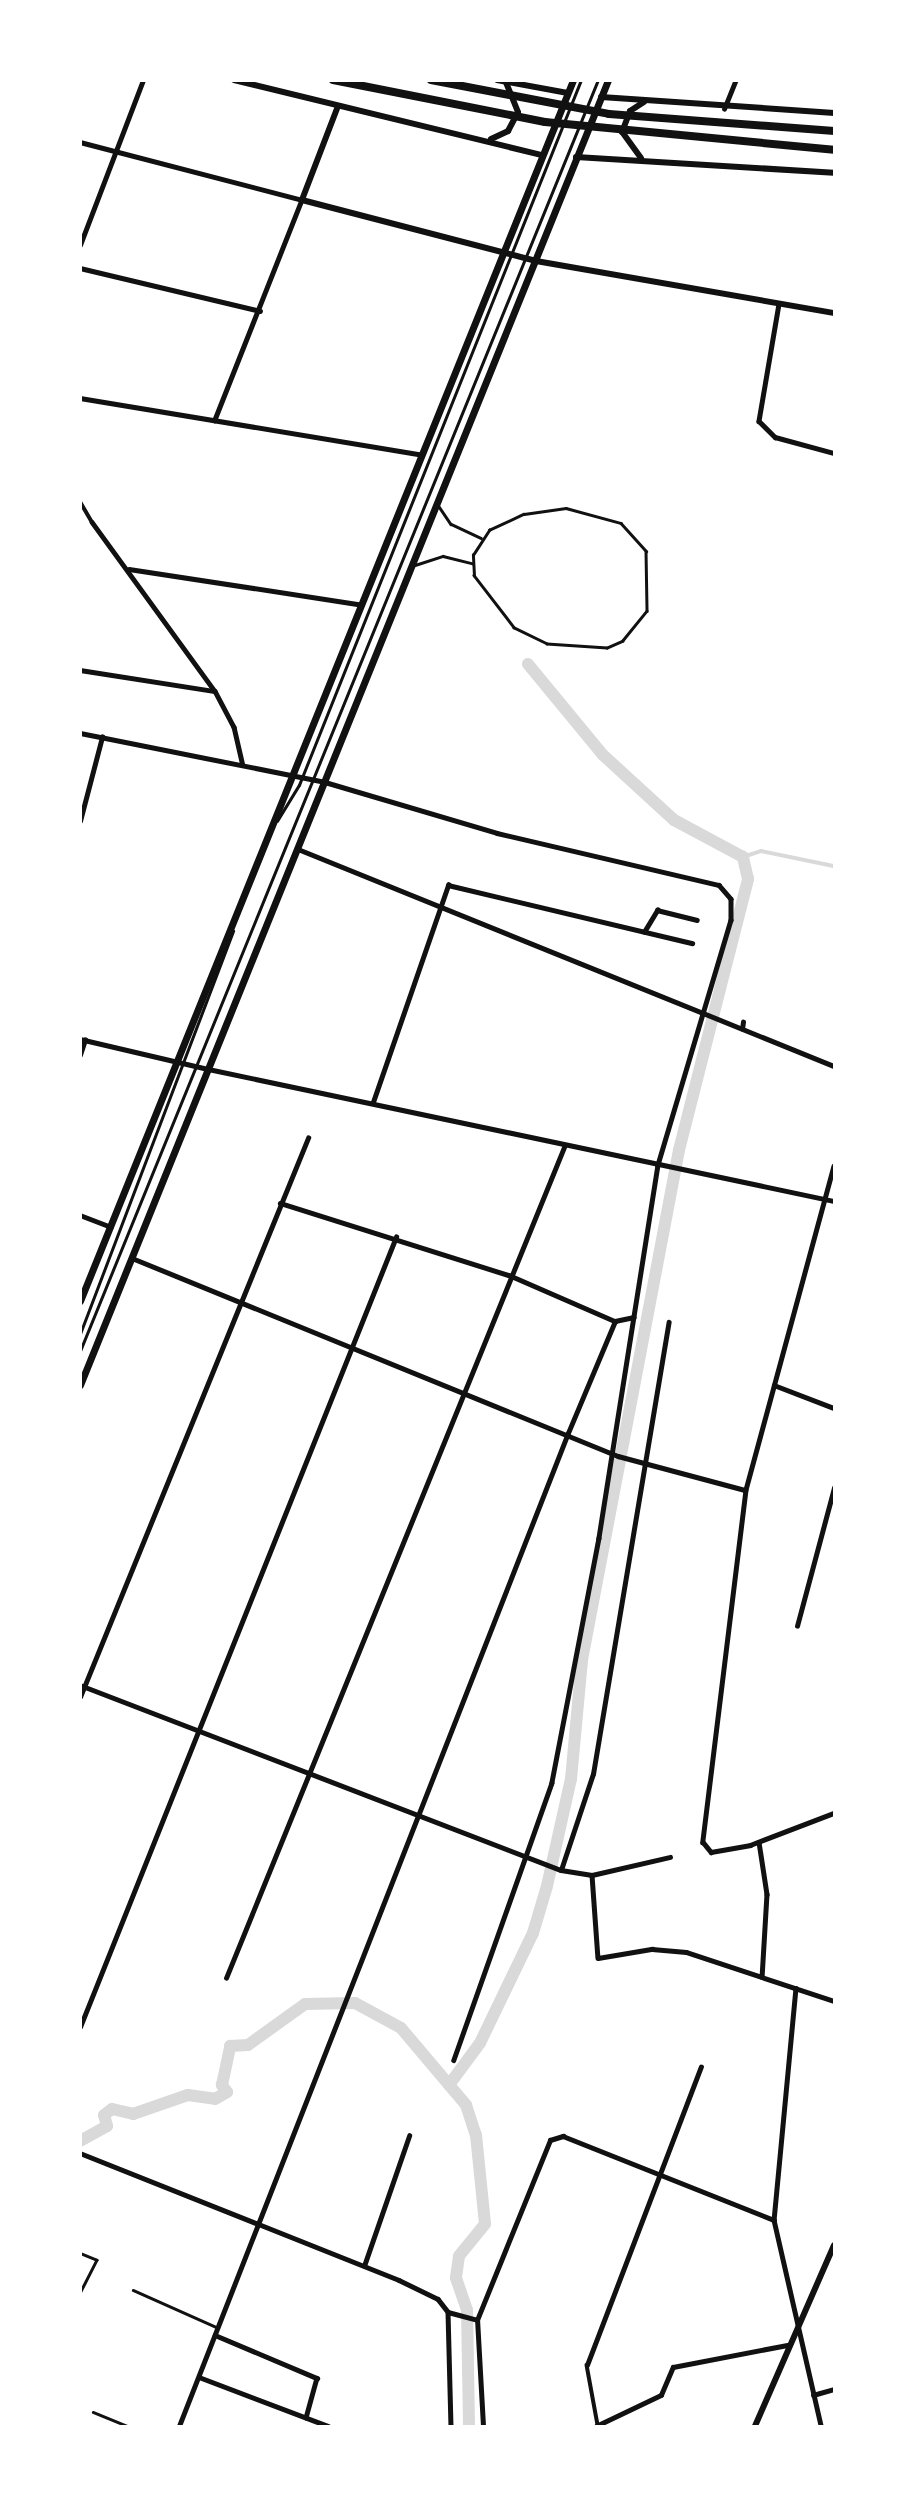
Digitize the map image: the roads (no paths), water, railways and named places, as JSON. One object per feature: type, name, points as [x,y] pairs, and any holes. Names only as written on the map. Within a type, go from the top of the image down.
[{"type":"highway","points":[[333,80],[545,122],[835,150]]},
{"type":"highway","points":[[431,80],[609,114],[835,131]]},
{"type":"main road","points":[[234,80],[488,139],[542,155]]},
{"type":"main road","points":[[497,80],[568,93]]},
{"type":"main road","points":[[80,1301],[294,772],[358,604],[573,80]]},
{"type":"main road","points":[[80,1385],[608,80]]},
{"type":"main road","points":[[488,139],[515,122],[518,101],[506,83]]},
{"type":"main road","points":[[601,97],[724,109],[834,113]]},
{"type":"main road","points":[[641,158],[625,143],[624,121],[649,101]]},
{"type":"main road","points":[[338,106],[302,200],[536,261],[835,313]]},
{"type":"main road","points":[[576,157],[641,158],[835,173]]},
{"type":"main road","points":[[755,2427],[794,2325],[835,2245]]},
{"type":"street","points":[[80,245],[120,151],[144,80]]},
{"type":"street","points":[[724,109],[736,80]]},
{"type":"street","points":[[80,142],[302,200],[215,420]]},
{"type":"street","points":[[80,268],[260,311]]},
{"type":"street","points":[[779,303],[759,421],[775,437],[835,453]]},
{"type":"street","points":[[80,398],[420,454]]},
{"type":"street","points":[[80,501],[92,522],[129,569],[215,691],[234,727],[242,763]]},
{"type":"street","points":[[129,569],[358,604]]},
{"type":"street","points":[[80,670],[215,691]]},
{"type":"street","points":[[80,733],[294,772],[497,834],[724,887],[731,920],[658,1165],[635,1317],[552,1783],[527,1860],[454,2060]]},
{"type":"street","points":[[80,821],[102,737]]},
{"type":"street","points":[[298,849],[835,1066]]},
{"type":"street","points":[[373,1102],[448,885],[692,943]]},
{"type":"street","points":[[644,932],[657,910],[697,919]]},
{"type":"street","points":[[742,1029],[743,1022]]},
{"type":"street","points":[[80,1055],[83,1040],[691,1174],[831,1200]]},
{"type":"street","points":[[80,1697],[308,1138]]},
{"type":"street","points":[[226,1978],[306,1770],[461,1390],[565,1145]]},
{"type":"street","points":[[835,1166],[831,1200],[774,1385],[746,1490],[705,1849],[760,1842],[835,1813]]},
{"type":"street","points":[[280,1203],[396,1237],[509,1275],[615,1321],[635,1317]]},
{"type":"street","points":[[80,1215],[111,1227]]},
{"type":"street","points":[[80,2026],[195,1726],[396,1237]]},
{"type":"street","points":[[132,1258],[568,1433],[618,1456],[746,1490]]},
{"type":"street","points":[[180,2427],[568,1433],[615,1321]]},
{"type":"street","points":[[559,1870],[593,1774],[640,1463],[669,1322]]},
{"type":"street","points":[[774,1385],[835,1408]]},
{"type":"street","points":[[797,1626],[835,1488]]},
{"type":"street","points":[[83,1686],[195,1726],[527,1860],[559,1870],[592,1875],[670,1857]]},
{"type":"street","points":[[760,1842],[767,1894],[762,1977]]},
{"type":"street","points":[[592,1875],[595,1953],[604,1961],[668,1949],[835,2001]]},
{"type":"street","points":[[796,1988],[774,2220],[794,2325],[821,2427]]},
{"type":"street","points":[[701,2067],[587,2365],[597,2426],[661,2395],[673,2367],[787,2345]]},
{"type":"street","points":[[364,2266],[409,2136]]},
{"type":"street","points":[[483,2427],[475,2319],[550,2140],[563,2136],[774,2220]]},
{"type":"street","points":[[80,2153],[364,2266],[438,2299],[451,2312],[475,2319]]},
{"type":"street","points":[[451,2312],[451,2427]]},
{"type":"street","points":[[215,2335],[317,2378],[306,2418]]},
{"type":"street","points":[[199,2377],[328,2427]]},
{"type":"street","points":[[813,2395],[835,2389]]},
{"type":"lane","points":[[80,1334],[269,837],[299,785],[581,80]]},
{"type":"lane","points":[[80,1351],[598,80]]},
{"type":"lane","points":[[437,504],[451,524],[481,538]]},
{"type":"lane","points":[[545,510],[610,519],[646,551],[647,611],[623,641],[607,648],[547,644],[514,628],[491,604],[472,563],[481,538],[503,522],[545,510]]},
{"type":"lane","points":[[412,566],[443,556],[472,563]]},
{"type":"lane","points":[[80,2253],[97,2260],[80,2294]]},
{"type":"lane","points":[[133,2290],[217,2328]]},
{"type":"lane","points":[[93,2412],[127,2427]]},
{"type":"waterway","points":[[449,2085],[480,2043],[533,1933],[547,1886],[571,1779],[582,1660],[679,1150],[748,879],[743,857],[674,820],[603,755],[528,664]]},
{"type":"waterway","points":[[743,857],[761,851],[834,866]]},
{"type":"waterway","points":[[80,2141],[107,2126],[104,2115],[112,2109],[133,2114],[188,2095],[215,2099],[227,2092],[222,2085],[230,2046],[248,2045],[305,2004],[355,2003],[401,2028],[466,2105],[476,2135],[485,2224],[459,2256],[456,2278],[467,2310],[469,2426]]}]
